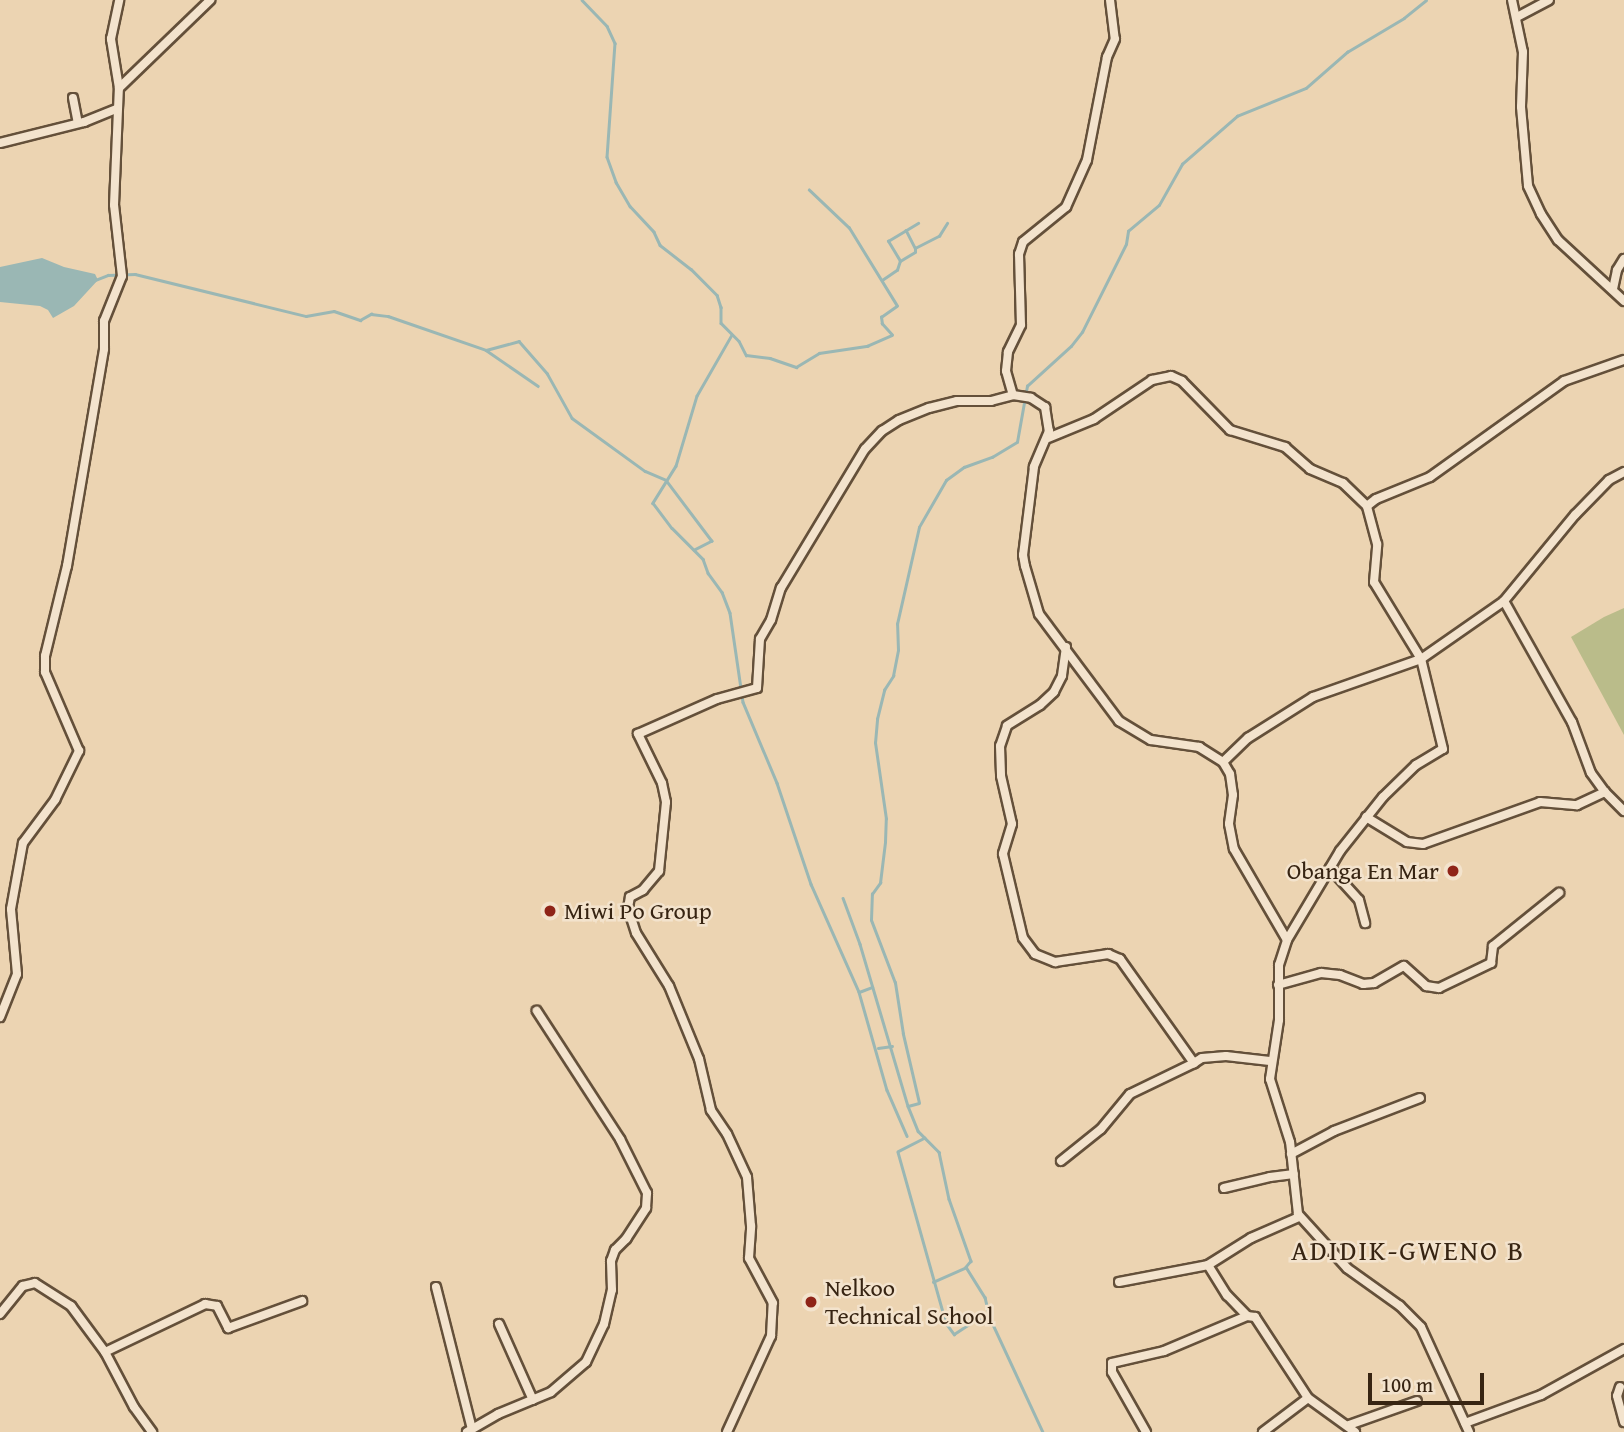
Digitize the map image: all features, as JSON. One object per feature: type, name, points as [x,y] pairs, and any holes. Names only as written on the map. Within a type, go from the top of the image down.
[{"type":"street","points":[[0,1017],[17,974],[11,909],[20,852],[23,843],[55,800],[79,751],[46,672],[45,656],[67,566],[104,349],[104,321],[122,276],[114,205],[119,88],[111,39],[119,0]]},
{"type":"street","points":[[119,88],[209,0]]},
{"type":"street","points":[[1013,395],[1005,365],[1021,325],[1019,254],[1023,242],[1066,207],[1087,160],[1104,69],[1115,39],[1110,0]]},
{"type":"street","points":[[1512,0],[1523,52],[1522,127],[1528,186],[1550,231],[1571,255],[1624,301]]},
{"type":"street","points":[[1517,17],[1549,0]]},
{"type":"street","points":[[73,98],[78,123]]},
{"type":"street","points":[[0,143],[78,123],[117,109]]},
{"type":"street","points":[[1613,289],[1617,270],[1624,260]]},
{"type":"street","points":[[1367,506],[1376,499],[1430,477],[1564,381],[1624,360]]},
{"type":"street","points":[[1048,438],[1094,419],[1152,380],[1171,376],[1182,381],[1230,430],[1285,447],[1310,469],[1351,488],[1367,506],[1377,544],[1374,582],[1421,659],[1443,749],[1416,765],[1366,817],[1330,868],[1287,940],[1279,965],[1278,1031],[1270,1061],[1271,1089],[1287,1133],[1294,1174],[1295,1207],[1299,1217],[1347,1268],[1400,1306],[1421,1327],[1469,1432]]},
{"type":"street","points":[[727,1432],[771,1336],[774,1303],[748,1258],[751,1226],[747,1177],[727,1134],[711,1110],[699,1059],[669,986],[636,933],[628,908],[629,897],[643,890],[659,871],[665,811],[662,783],[638,734],[717,699],[757,688],[761,639],[771,620],[781,588],[865,449],[882,431],[929,408],[957,401],[991,401],[1013,395],[1031,398],[1045,407],[1048,438],[1034,467],[1023,556],[1039,614],[1066,647],[1092,689],[1124,725],[1151,740],[1199,747],[1223,762],[1230,774],[1233,795],[1229,824],[1234,849],[1287,940]]},
{"type":"street","points":[[1223,762],[1248,738],[1313,697],[1421,659],[1504,601],[1575,515],[1609,480],[1624,472]]},
{"type":"street","points":[[1504,601],[1572,722],[1591,773],[1605,793],[1624,811]]},
{"type":"street","points":[[1066,647],[1062,676],[1054,692],[1040,705],[1011,721],[1002,737],[1002,776],[1012,824],[1003,854],[1021,931],[1035,954],[1047,960],[1069,962],[1108,954],[1120,959],[1194,1063]]},
{"type":"street","points":[[1366,817],[1407,842],[1423,844],[1541,802],[1577,804],[1605,793]]},
{"type":"street","points":[[1330,868],[1359,900],[1365,923]]},
{"type":"street","points":[[1278,985],[1321,973],[1340,975],[1363,984],[1374,982],[1404,966],[1426,986],[1439,988],[1491,963],[1493,946],[1559,893]]},
{"type":"street","points":[[436,1287],[470,1430],[533,1400],[570,1378],[586,1362],[604,1324],[612,1290],[611,1261],[615,1250],[634,1228],[647,1200],[642,1181],[611,1121],[537,1011]]},
{"type":"street","points":[[1061,1161],[1101,1129],[1130,1094],[1202,1058],[1226,1056],[1270,1061]]},
{"type":"street","points":[[1291,1154],[1334,1131],[1420,1098]]},
{"type":"street","points":[[1224,1188],[1294,1174]]},
{"type":"street","points":[[1119,1282],[1208,1265],[1251,1238],[1299,1217]]},
{"type":"street","points":[[1208,1265],[1227,1295],[1247,1316]]},
{"type":"street","points":[[0,1314],[23,1286],[35,1283],[71,1306],[105,1352],[124,1390],[152,1432]]},
{"type":"street","points":[[105,1352],[205,1304],[217,1306],[228,1328],[302,1301]]},
{"type":"street","points":[[1146,1432],[1112,1372],[1112,1363],[1164,1351],[1247,1316],[1255,1317],[1308,1398],[1352,1429],[1417,1401]]},
{"type":"street","points":[[499,1324],[533,1400]]},
{"type":"street","points":[[1465,1423],[1541,1395],[1624,1349]]},
{"type":"street","points":[[1620,1387],[1617,1396],[1624,1422]]},
{"type":"street","points":[[1263,1432],[1308,1398]]},
{"type":"green space","points":[[1624,608],[1624,735],[1571,637]]},
{"type":"water","points":[[42,258],[64,267],[95,274],[98,280],[74,306],[53,318],[48,310],[40,306],[0,302],[0,267]]},
{"type":"waterway","points":[[582,0],[607,26],[615,43],[607,157],[616,182],[630,206],[654,232],[660,245],[691,269],[717,295],[721,307],[721,323],[739,341],[746,355],[770,358],[796,367],[819,353],[867,346],[892,335],[882,324],[881,317],[897,306],[849,228],[809,190]]},
{"type":"waterway","points":[[908,1106],[919,1103],[903,1034],[895,983],[871,920],[872,894],[880,883],[886,819],[875,743],[877,719],[884,690],[893,676],[898,650],[897,624],[919,527],[946,480],[964,467],[992,457],[1017,442],[1027,386],[1071,346],[1082,332],[1126,244],[1128,231],[1159,205],[1182,164],[1237,116],[1306,88],[1347,52],[1404,18],[1426,0]]},
{"type":"waterway","points":[[900,261],[888,241],[918,223]]},
{"type":"waterway","points":[[882,280],[897,270],[900,261],[915,252],[915,248],[939,236],[947,223]]},
{"type":"waterway","points":[[906,230],[915,248]]},
{"type":"waterway","points":[[93,281],[108,275],[135,274],[306,316],[334,311],[360,320],[371,314],[388,316],[486,350],[538,386]]},
{"type":"waterway","points":[[732,335],[697,396],[676,466],[653,503],[672,528],[703,559],[708,573],[722,592],[730,613],[743,702],[777,783],[811,884],[859,992],[887,1090],[907,1136]]},
{"type":"waterway","points":[[486,350],[519,341],[547,373],[572,418],[645,471],[666,480],[712,541],[694,550]]},
{"type":"waterway","points":[[843,898],[860,944],[908,1106],[918,1131],[939,1152],[949,1199],[971,1261],[966,1267]]},
{"type":"waterway","points":[[859,992],[872,987]]},
{"type":"waterway","points":[[878,1048],[892,1046]]},
{"type":"waterway","points":[[925,1138],[898,1152],[946,1323],[954,1334],[974,1321],[990,1318],[1043,1432]]},
{"type":"waterway","points":[[933,1282],[966,1267],[985,1297],[990,1318]]},
{"type":"place","name":"Obanga En Mar","points":[[1453,871]]},
{"type":"place","name":"Miwi Po Group","points":[[550,911]]},
{"type":"place","name":"Nelkoo Technical School","points":[[811,1302]]},
{"type":"district","name":"ADIDIK-GWENO B","points":[[1408,1250]]}]
